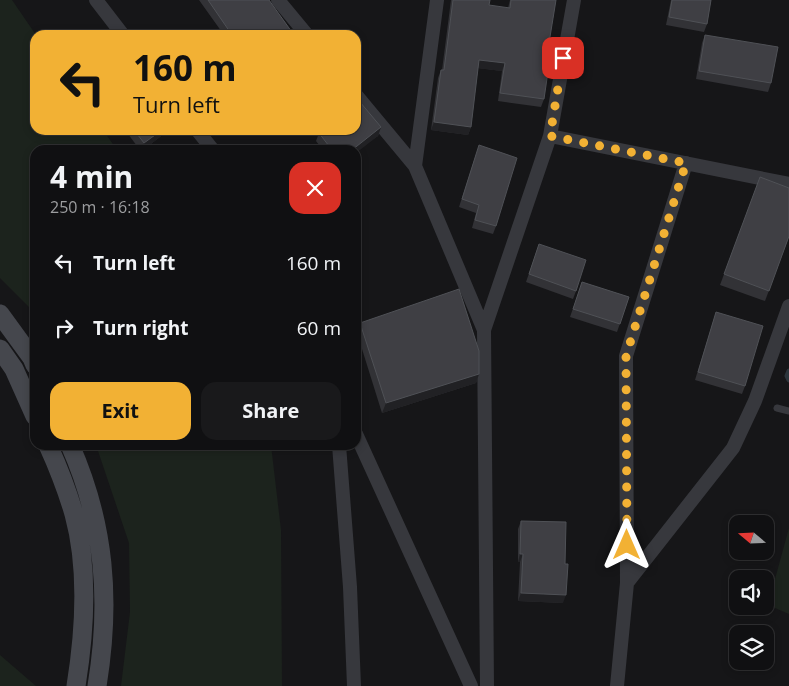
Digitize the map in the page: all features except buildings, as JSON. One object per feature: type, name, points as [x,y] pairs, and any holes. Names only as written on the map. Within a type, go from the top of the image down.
[{"type":"main road","points":[[0,314],[30,355]]},
{"type":"main road","points":[[0,349],[14,369],[30,405]]},
{"type":"main road","points":[[50,450],[60,472],[74,515],[83,568],[84,623],[76,686]]},
{"type":"main road","points":[[72,450],[94,510],[103,566],[104,624],[97,686]]},
{"type":"street","points":[[96,0],[119,30]]},
{"type":"street","points":[[278,0],[303,30]]},
{"type":"street","points":[[414,166],[437,0]]},
{"type":"street","points":[[487,686],[484,330],[550,136],[574,0]]},
{"type":"street","points":[[361,101],[414,166],[484,330]]},
{"type":"street","points":[[550,136],[789,184]]},
{"type":"street","points":[[617,686],[627,583],[626,356],[686,163]]},
{"type":"street","points":[[627,583],[733,448],[755,401],[789,306]]},
{"type":"street","points":[[361,445],[471,686]]},
{"type":"street","points":[[339,450],[350,587],[354,686]]},
{"type":"lane","points":[[777,408],[789,411]]},
{"type":"shaded area","points":[[0,0],[12,0],[33,30],[30,30],[30,135],[106,135],[114,145],[30,145],[30,308],[0,278]]},
{"type":"shaded area","points":[[98,450],[272,450],[281,530],[282,686],[121,686],[130,612],[129,543]]},
{"type":"shaded area","points":[[789,528],[789,614],[774,608],[774,583]]},
{"type":"shaded area","points":[[0,655],[36,686],[0,686]]},
{"type":"waterway","points":[[789,371],[787,376],[789,380]]},
{"type":"route","points":[[563,58],[550,136],[686,163],[626,356],[627,545]]}]
